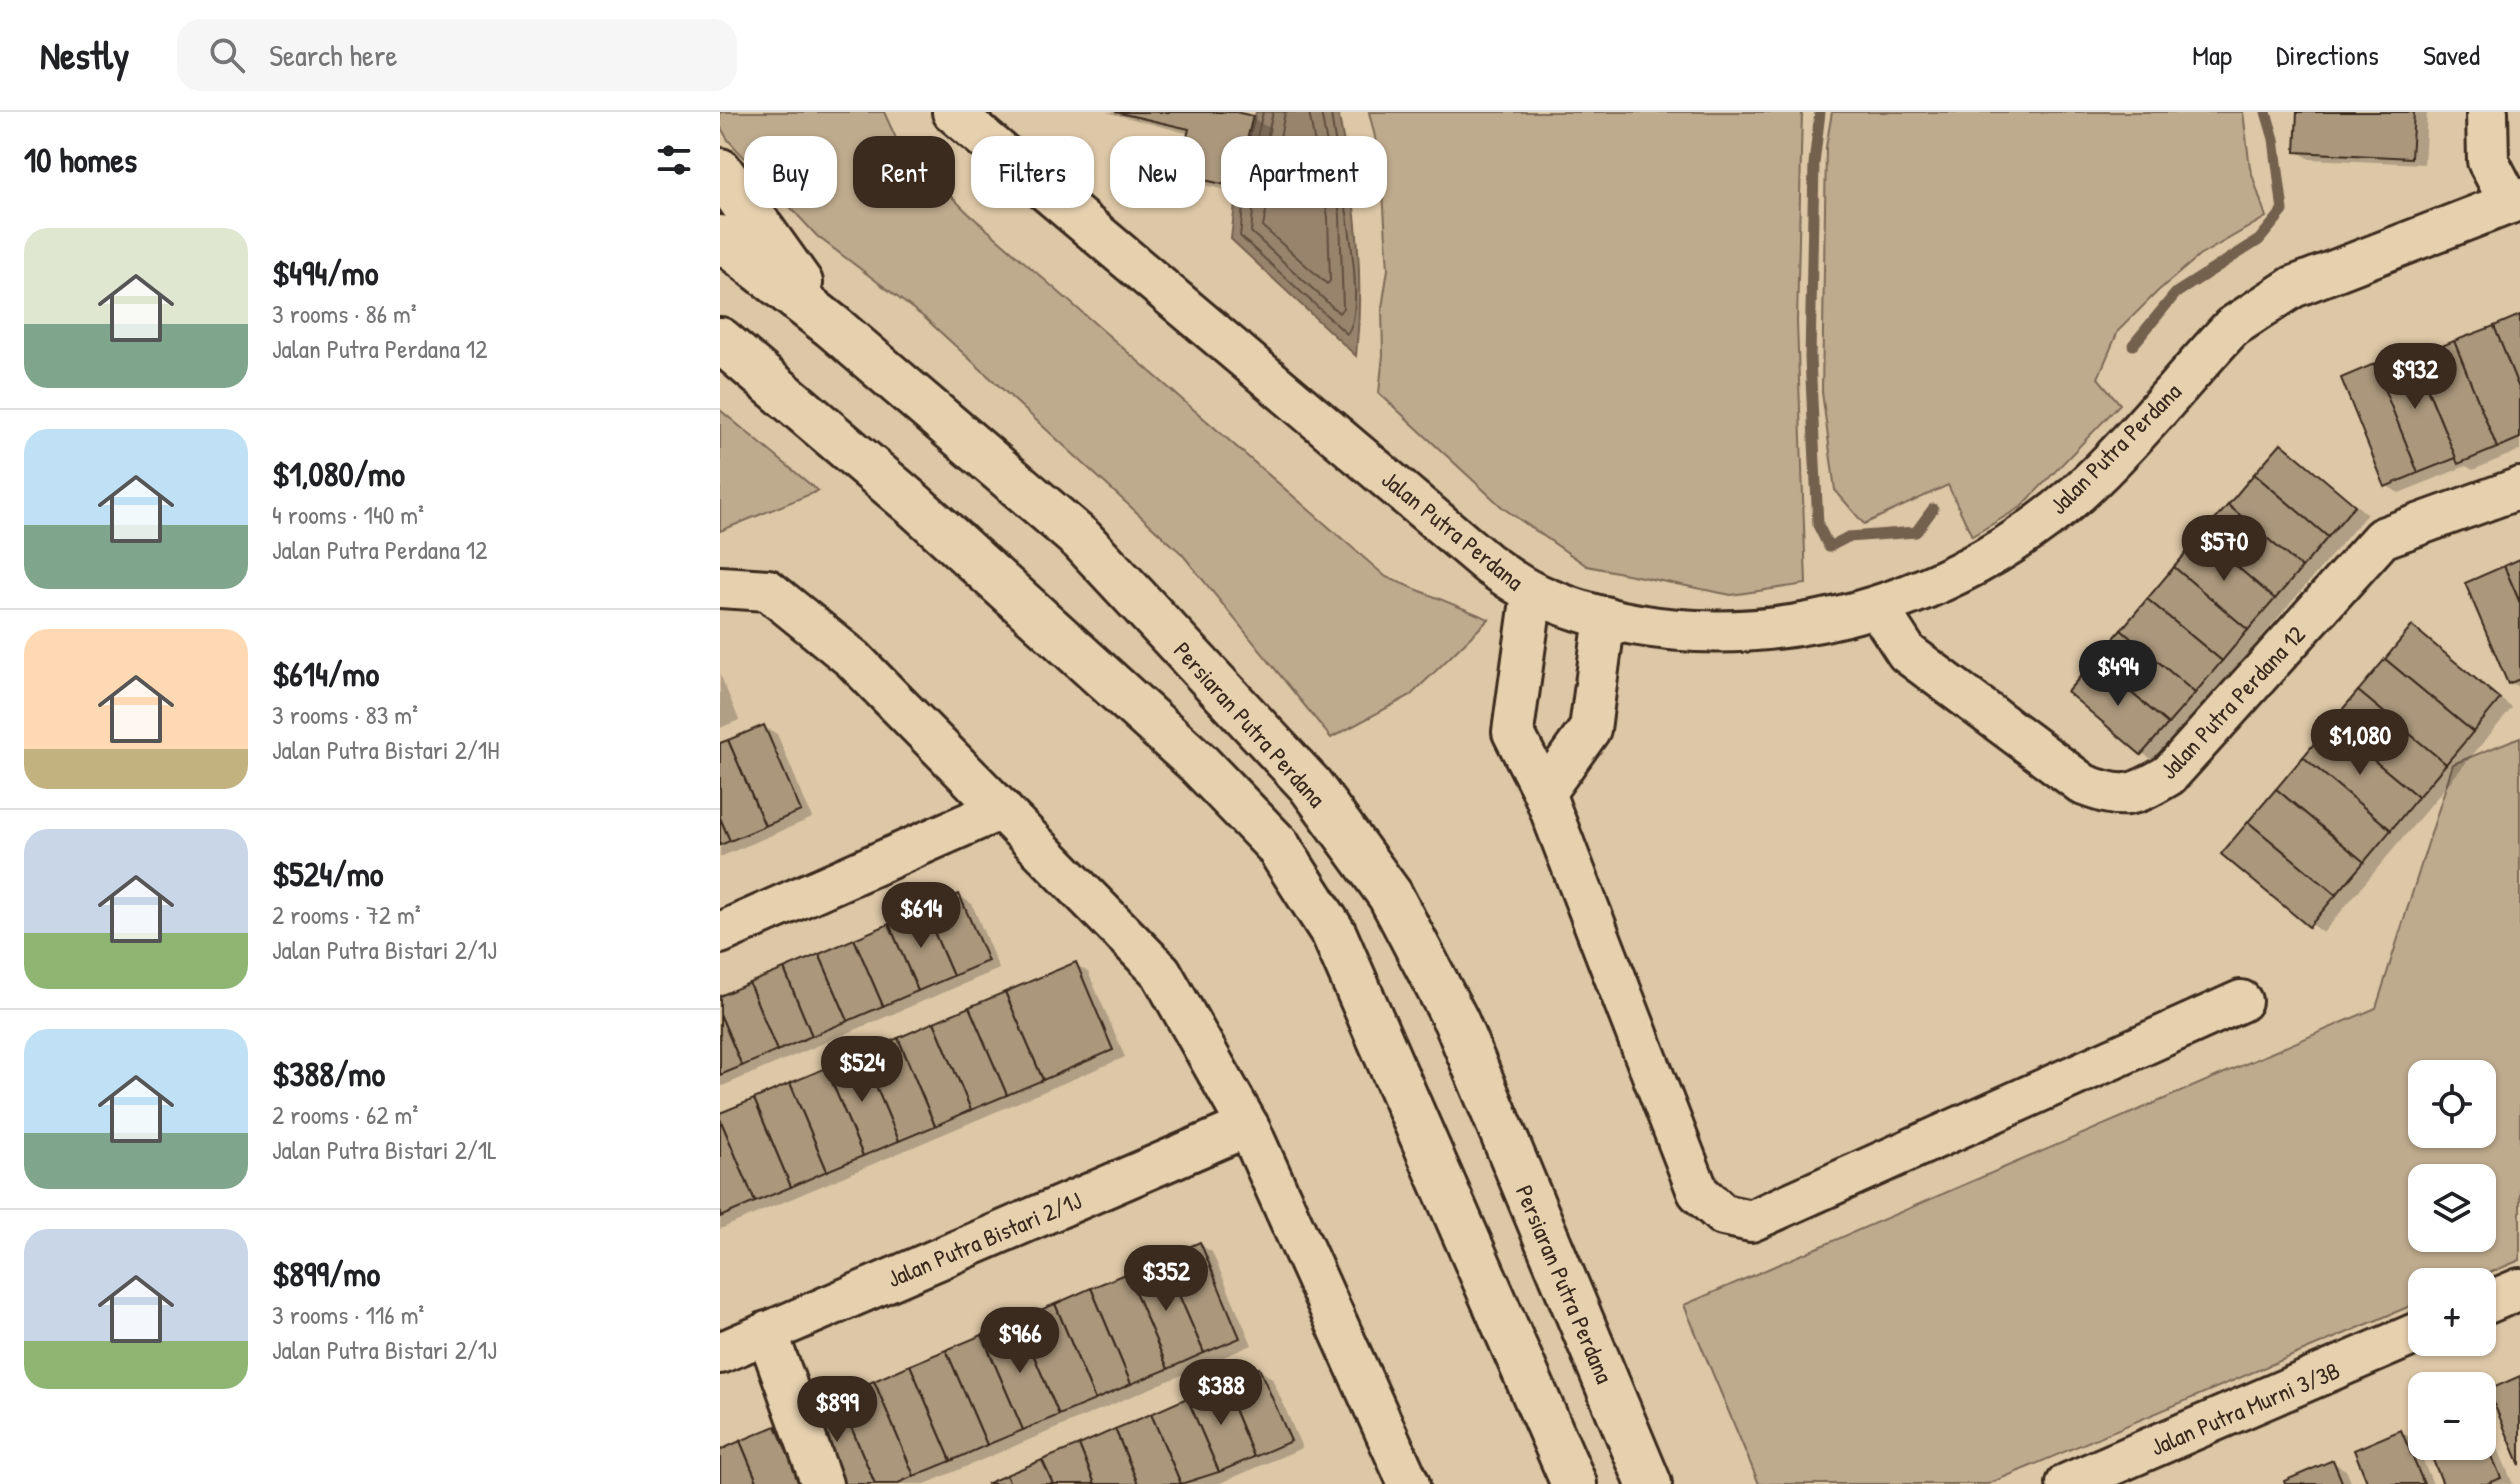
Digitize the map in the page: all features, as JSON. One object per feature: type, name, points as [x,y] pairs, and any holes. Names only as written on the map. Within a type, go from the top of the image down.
[{"type":"main road","points":[[720,171],[832,326]]},
{"type":"main road","name":"Persiaran Putra Perdana","points":[[720,238],[832,326],[1082,540],[1310,785],[1390,895],[1456,1021],[1649,1484]]},
{"type":"main road","points":[[720,340],[926,515],[1198,763],[1277,845],[1334,934],[1574,1484]]},
{"type":"street","name":"Jalan Putra Perdana","points":[[953,112],[1488,564],[1532,593],[1605,617],[1651,626],[1749,632],[1835,619],[1877,607],[1982,561],[2080,491],[2232,327],[2261,306],[2293,287],[2515,201]]},
{"type":"street","points":[[2487,112],[2488,161],[2515,201]]},
{"type":"street","name":"Jalan Putra Perdana 12","points":[[1877,607],[1907,653],[2084,785],[2115,796],[2143,791],[2169,775],[2382,538],[2520,488]]},
{"type":"street","points":[[720,587],[768,590],[853,659],[1161,972],[1248,1126],[1404,1483]]},
{"type":"street","points":[[1532,593],[1513,732],[1544,793],[1698,1192],[1723,1215],[1751,1221],[2241,1001]]},
{"type":"street","points":[[1544,793],[1590,729],[1605,617]]},
{"type":"street","points":[[720,933],[1001,809]]},
{"type":"street","name":"Jalan Putra Bistari 2/1J","points":[[720,1353],[1248,1126]]},
{"type":"street","points":[[2496,1299],[2520,1289]]},
{"type":"street","points":[[767,1332],[822,1484]]},
{"type":"street","name":"Jalan Putra Murni 3/3B","points":[[2067,1484],[2408,1337]]},
{"type":"shaded area","points":[[720,112],[884,112],[895,136],[853,136],[853,208],[955,208],[955,200],[1386,577],[1489,619],[1411,695],[1331,738],[1182,554],[925,318],[817,236],[791,208],[837,208],[837,136],[744,136],[744,157],[720,126]]},
{"type":"shaded area","points":[[1369,112],[1802,112],[1797,322],[1806,584],[1731,595],[1587,566],[1503,508],[1379,393],[1383,355],[1382,308],[1388,269],[1384,208],[1387,208],[1387,136],[1375,136]]},
{"type":"shaded area","points":[[1832,112],[2243,112],[2250,168],[2266,217],[2199,256],[2118,331],[2098,378],[2120,404],[2021,507],[1972,536],[1948,485],[1864,524],[1835,490],[1822,392],[1826,147]]},
{"type":"shaded area","points":[[720,410],[818,491],[720,531]]},
{"type":"shaded area","points":[[2520,737],[2520,1260],[2496,1270],[2408,1268],[2408,1307],[1988,1484],[1759,1484],[1684,1305],[2376,1008],[2453,764]]},
{"type":"water","points":[[1256,112],[1338,112],[1342,136],[1250,136]]},
{"type":"water","points":[[1235,208],[1354,208],[1359,263],[1356,356],[1231,239]]},
{"type":"building","points":[[1115,112],[1236,112],[1253,116],[1248,136],[1221,136],[1221,184],[1205,180],[1205,136],[1187,136],[1189,129]]},
{"type":"building","points":[[2297,112],[2414,112],[2411,158],[2295,152]]},
{"type":"building","points":[[2520,315],[2520,391],[2494,326]]},
{"type":"building","points":[[2494,326],[2520,391],[2520,438],[2497,448],[2454,341]]},
{"type":"building","points":[[2454,341],[2497,448],[2458,464],[2415,357]]},
{"type":"building","points":[[2411,349],[2456,458],[2418,473],[2374,364]]},
{"type":"building","points":[[2374,364],[2418,473],[2385,487],[2341,378]]},
{"type":"building","points":[[2281,443],[2355,505],[2328,537],[2254,474]]},
{"type":"building","points":[[2254,474],[2328,537],[2302,568],[2228,505]]},
{"type":"building","points":[[2228,505],[2302,568],[2275,599],[2201,536]]},
{"type":"building","points":[[2201,536],[2275,599],[2248,630],[2174,567]]},
{"type":"building","points":[[2520,559],[2520,603],[2504,566]]},
{"type":"building","points":[[2504,566],[2520,603],[2520,679],[2508,684],[2465,583]]},
{"type":"building","points":[[2174,567],[2248,630],[2222,661],[2147,599]]},
{"type":"building","points":[[2147,599],[2222,661],[2195,693],[2121,630]]},
{"type":"building","points":[[2412,626],[2500,699],[2473,732],[2385,659]]},
{"type":"building","points":[[2121,630],[2195,693],[2168,724],[2094,661]]},
{"type":"building","points":[[2385,659],[2473,732],[2446,764],[2358,691]]},
{"type":"building","points":[[2094,661],[2168,724],[2141,755],[2067,692]]},
{"type":"building","points":[[2358,691],[2446,764],[2418,797],[2330,724]]},
{"type":"building","points":[[2330,724],[2418,797],[2391,830],[2303,757]]},
{"type":"building","points":[[764,725],[801,811],[765,826],[728,740]]},
{"type":"building","points":[[728,740],[765,826],[730,841],[720,818],[720,743]]},
{"type":"building","points":[[2303,757],[2391,830],[2364,862],[2276,789]]},
{"type":"building","points":[[2276,789],[2364,862],[2336,895],[2248,822]]},
{"type":"building","points":[[720,818],[730,841],[720,845]]},
{"type":"building","points":[[2248,822],[2336,895],[2309,927],[2221,854]]},
{"type":"building","points":[[959,894],[988,961],[953,976],[924,909]]},
{"type":"building","points":[[924,909],[953,976],[918,991],[889,924]]},
{"type":"building","points":[[889,924],[918,991],[883,1006],[854,939]]},
{"type":"building","points":[[854,939],[883,1006],[848,1021],[819,954]]},
{"type":"building","points":[[819,954],[848,1021],[812,1036],[784,969]]},
{"type":"building","points":[[1076,962],[1113,1050],[1043,1080],[1005,992]]},
{"type":"building","points":[[784,969],[812,1036],[777,1051],[749,983]]},
{"type":"building","points":[[749,983],[777,1051],[742,1066],[720,1014],[720,996]]},
{"type":"building","points":[[1005,992],[1043,1080],[1007,1095],[969,1007]]},
{"type":"building","points":[[969,1007],[1007,1095],[971,1110],[934,1022]]},
{"type":"building","points":[[720,1014],[742,1066],[720,1075]]},
{"type":"building","points":[[934,1022],[971,1110],[935,1126],[898,1038]]},
{"type":"building","points":[[898,1038],[935,1126],[899,1141],[862,1053]]},
{"type":"building","points":[[862,1053],[899,1141],[863,1156],[826,1068]]},
{"type":"building","points":[[826,1068],[863,1156],[827,1171],[790,1083]]},
{"type":"building","points":[[790,1083],[827,1171],[791,1187],[754,1099]]},
{"type":"building","points":[[754,1099],[791,1187],[755,1202],[720,1119],[720,1113]]},
{"type":"building","points":[[720,1119],[755,1202],[720,1217]]},
{"type":"building","points":[[1200,1242],[1240,1338],[1204,1353],[1163,1258]]},
{"type":"building","points":[[1163,1258],[1204,1353],[1168,1369],[1127,1273]]},
{"type":"building","points":[[1127,1273],[1168,1369],[1131,1384],[1091,1288]]},
{"type":"building","points":[[1091,1288],[1131,1384],[1095,1400],[1055,1304]]},
{"type":"building","points":[[1055,1304],[1095,1400],[1059,1415],[1018,1319]]},
{"type":"building","points":[[1018,1319],[1059,1415],[1023,1430],[982,1335]]},
{"type":"building","points":[[982,1335],[1023,1430],[987,1445],[946,1350]]},
{"type":"building","points":[[946,1350],[987,1445],[951,1461],[910,1365]]},
{"type":"building","points":[[910,1365],[951,1461],[914,1476],[874,1381]]},
{"type":"building","points":[[1259,1368],[1291,1441],[1254,1457],[1223,1383]]},
{"type":"building","points":[[2520,1376],[2520,1465],[2496,1409],[2496,1386]]},
{"type":"building","points":[[874,1381],[914,1476],[896,1484],[875,1484],[838,1396]]},
{"type":"building","points":[[1223,1383],[1254,1457],[1219,1472],[1187,1398]]},
{"type":"building","points":[[838,1396],[875,1484],[832,1484],[801,1411]]},
{"type":"building","points":[[1187,1398],[1219,1472],[1181,1484],[1151,1414]]},
{"type":"building","points":[[1151,1414],[1181,1484],[1138,1484],[1115,1429]]},
{"type":"building","points":[[776,1426],[801,1484],[758,1484],[740,1441]]},
{"type":"building","points":[[1115,1429],[1138,1484],[1095,1484],[1079,1445]]},
{"type":"building","points":[[2401,1430],[2408,1446],[2408,1460],[2414,1460],[2424,1484],[2368,1484],[2354,1450]]},
{"type":"building","points":[[740,1441],[758,1484],[720,1484],[720,1450]]},
{"type":"building","points":[[1079,1445],[1095,1484],[1053,1484],[1042,1460]]},
{"type":"building","points":[[1042,1460],[1053,1484],[1010,1484],[1006,1475]]},
{"type":"building","points":[[2333,1460],[2343,1484],[2285,1484],[2284,1481]]},
{"type":"building","points":[[2433,1460],[2494,1460],[2501,1478],[2487,1484],[2443,1484]]},
{"type":"building","points":[[1006,1475],[1010,1484],[986,1484]]},
{"type":"waterway","points":[[1820,112],[1814,164],[1810,358],[1818,525],[1829,547],[1848,537],[1916,532],[1933,509]]},
{"type":"waterway","points":[[2133,345],[2176,293],[2259,240],[2283,211],[2274,139],[2266,112]]}]
